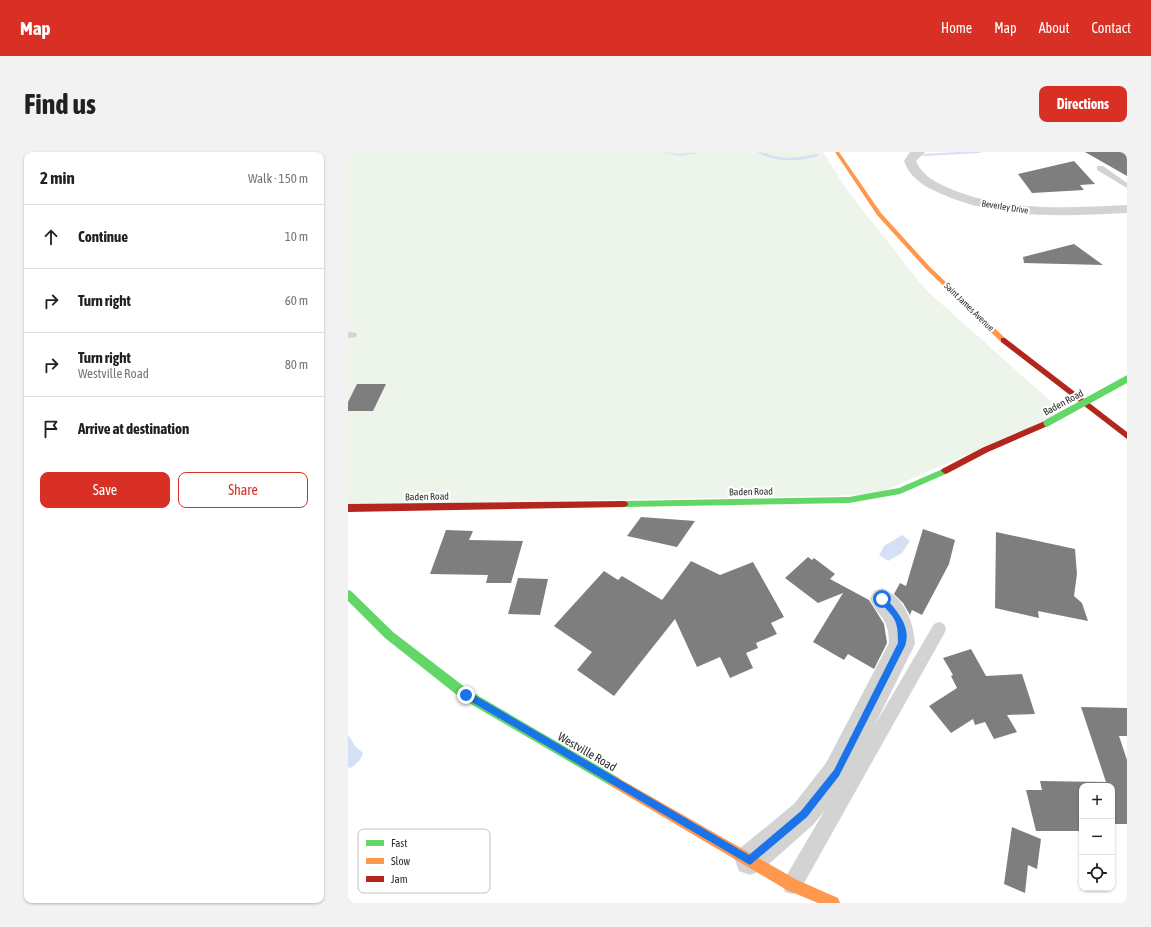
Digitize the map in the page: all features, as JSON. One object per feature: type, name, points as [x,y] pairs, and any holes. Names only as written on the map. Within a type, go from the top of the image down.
[{"type":"street","name":"Saint James Avenue","points":[[837,152],[879,214],[928,268],[989,328],[1038,368],[1127,436]]},
{"type":"street","name":"Beverley Drive","points":[[919,152],[915,154],[910,162],[911,167],[916,172],[928,183],[948,193],[973,202],[998,208],[1040,212],[1127,209]]},
{"type":"street","name":"Baden Road","points":[[348,508],[849,500],[868,498],[906,489],[930,479],[985,450],[1047,423],[1127,380]]},
{"type":"street","name":"Westville Road","points":[[348,594],[390,635],[466,695],[792,885],[833,903]]},
{"type":"street","points":[[750,860],[804,814],[836,773],[902,644],[902,627],[898,617],[882,599]]},
{"type":"lane","points":[[1100,168],[1127,186]]},
{"type":"lane","points":[[792,885],[938,629]]},
{"type":"shaded area","points":[[348,152],[823,152],[847,190],[925,289],[1064,413],[874,495],[348,505]]},
{"type":"water","points":[[902,535],[910,541],[902,553],[888,561],[879,555],[884,546]]},
{"type":"water","points":[[348,735],[356,747],[363,753],[360,760],[351,768],[348,767]]},
{"type":"building","points":[[1085,152],[1127,152],[1127,176]]},
{"type":"building","points":[[1074,161],[1095,184],[1080,185],[1084,190],[1032,193],[1018,174]]},
{"type":"building","points":[[1074,244],[1103,265],[1024,263],[1023,257]]},
{"type":"building","points":[[357,384],[386,384],[373,411],[348,411],[348,402]]},
{"type":"building","points":[[641,517],[695,521],[677,547],[627,536]]},
{"type":"building","points":[[923,529],[955,540],[949,564],[922,615],[912,610],[910,615],[903,603],[894,594],[900,583],[906,586]]},
{"type":"building","points":[[446,530],[473,531],[469,540],[523,541],[511,583],[486,583],[488,575],[430,574]]},
{"type":"building","points":[[996,532],[1075,549],[1077,574],[1074,596],[1082,603],[1088,621],[1038,611],[1039,618],[995,608]]},
{"type":"building","points":[[808,557],[812,560],[814,558],[835,574],[830,579],[869,600],[884,624],[887,643],[874,669],[848,654],[844,660],[813,642],[843,593],[818,603],[785,578]]},
{"type":"building","points":[[691,561],[720,575],[753,562],[784,617],[771,623],[777,634],[756,643],[758,648],[746,653],[753,668],[730,678],[720,657],[697,667],[675,619],[614,696],[577,670],[592,652],[554,626],[604,571],[618,580],[622,576],[662,600]]},
{"type":"building","points":[[518,578],[548,579],[540,615],[508,614]]},
{"type":"building","points":[[971,649],[986,676],[1022,674],[1035,714],[1007,715],[1017,732],[994,739],[985,722],[975,725],[973,719],[951,733],[929,706],[957,688],[951,676],[953,675],[943,658]]},
{"type":"building","points":[[1081,707],[1127,708],[1127,736],[1119,736],[1127,760],[1127,824],[1115,824],[1115,783],[1079,783],[1079,831],[1036,831],[1026,790],[1042,790],[1040,781],[1106,782]]},
{"type":"building","points":[[1012,827],[1041,839],[1037,869],[1028,865],[1025,893],[1004,884]]},
{"type":"waterway","points":[[663,152],[681,155],[699,152]]},
{"type":"waterway","points":[[759,152],[781,159],[801,158],[817,155]]},
{"type":"waterway","points":[[924,155],[980,152]]},
{"type":"traffic: fast","points":[[1047,423],[1127,379]]},
{"type":"traffic: fast","points":[[624,504],[849,500],[900,491],[945,471]]},
{"type":"traffic: fast","points":[[348,594],[389,635],[466,695],[615,782]]},
{"type":"traffic: slow","points":[[837,152],[879,214],[928,268],[1003,340]]},
{"type":"traffic: slow","points":[[615,782],[792,885],[833,903]]},
{"type":"traffic: jam","points":[[1003,340],[1127,436]]},
{"type":"traffic: jam","points":[[945,471],[985,450],[1047,423]]},
{"type":"traffic: jam","points":[[348,508],[624,504]]},
{"type":"route","points":[[466,695],[750,860],[804,814],[836,773],[902,644],[902,627],[898,617],[882,599]]}]
